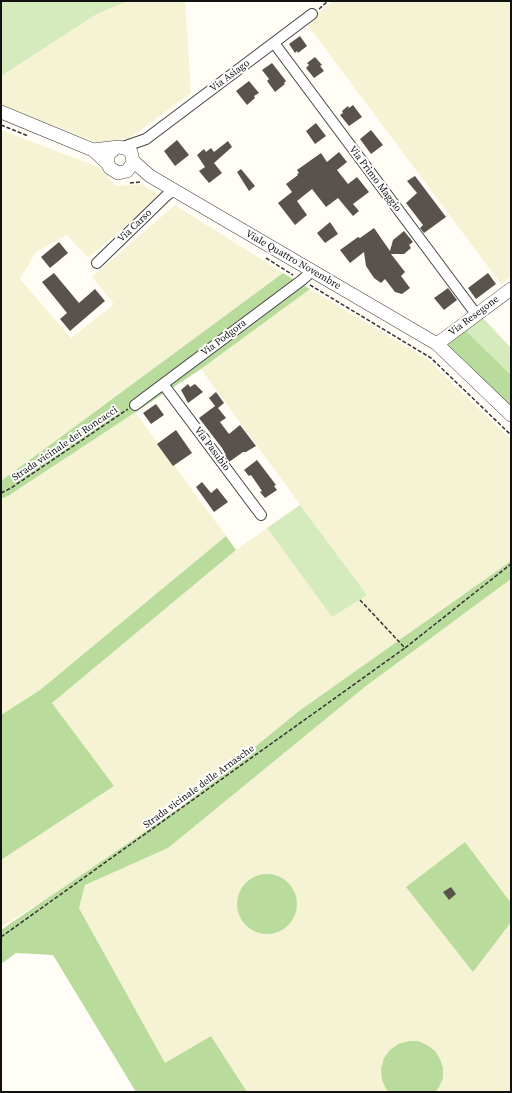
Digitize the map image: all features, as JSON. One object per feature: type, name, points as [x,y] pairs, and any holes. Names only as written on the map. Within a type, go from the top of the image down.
[{"type":"street","name":"Via Asiago","points":[[126,161],[146,139],[312,14]]},
{"type":"street","name":"Via Primo Maggio","points":[[274,43],[476,314]]},
{"type":"street","points":[[1,112],[93,150],[126,161]]},
{"type":"street","points":[[93,150],[108,164],[110,168],[118,173],[126,161]]},
{"type":"street","points":[[108,164],[108,155],[126,161]]},
{"type":"street","name":"Viale Quattro Novembre","points":[[126,161],[146,179],[174,190],[437,344],[511,415]]},
{"type":"street","name":"Via Carso","points":[[97,263],[174,190]]},
{"type":"street","name":"Via Podgora","points":[[135,405],[312,271]]},
{"type":"street","name":"Via Resegone","points":[[437,344],[511,289]]},
{"type":"street","name":"Via Pasubio","points":[[163,384],[261,515]]},
{"type":"path","points":[[312,14],[328,1]]},
{"type":"path","points":[[1,125],[30,137]]},
{"type":"path","points":[[126,161],[146,179]]},
{"type":"path","points":[[261,255],[431,358],[511,435]]},
{"type":"path","name":"Strada vicinale dei Roncacci","points":[[1,493],[12,488],[135,405]]},
{"type":"path","name":"Strada vicinale delle Arnasche","points":[[1,937],[405,648],[511,564]]},
{"type":"path","points":[[360,600],[405,648]]},
{"type":"shaded area","points":[[128,1],[185,1],[191,93],[130,138],[100,144],[1,106],[1,76],[97,14]]},
{"type":"shaded area","points":[[333,1],[511,1],[511,277],[501,284],[306,23]]},
{"type":"shaded area","points":[[1,130],[101,168],[116,186],[142,184],[161,196],[88,258],[67,235],[36,252],[20,279],[71,338],[114,304],[92,277],[175,205],[283,273],[1,481]]},
{"type":"shaded area","points":[[310,289],[427,359],[511,440],[511,561],[299,711],[181,807],[42,902],[1,927],[1,860],[113,786],[52,703],[236,550],[267,528],[332,617],[366,595],[201,369]]},
{"type":"shaded area","points":[[135,412],[226,536],[40,690],[1,715],[1,499],[8,496]]},
{"type":"shaded area","points":[[511,579],[511,1092],[247,1092],[211,1036],[165,1064],[79,907],[85,885],[168,848],[366,686]]},
{"type":"green space","points":[[1,1],[128,1],[97,14],[1,76]]},
{"type":"green space","points":[[283,273],[310,289],[201,369],[8,496],[1,499],[1,481]]},
{"type":"green space","points":[[483,318],[511,348],[511,375],[465,330]]},
{"type":"green space","points":[[465,330],[511,375],[511,407],[447,345]]},
{"type":"green space","points":[[300,505],[367,595],[332,617],[267,528]]},
{"type":"green space","points":[[226,536],[236,550],[52,703],[114,786],[1,860],[1,715],[40,690]]},
{"type":"green space","points":[[511,561],[511,579],[366,686],[168,848],[85,885],[79,908],[165,1063],[211,1036],[247,1092],[136,1092],[53,955],[16,953],[1,964],[1,930],[181,807],[299,711]]},
{"type":"green space","points":[[465,842],[511,903],[511,922],[473,972],[406,887]]},
{"type":"green space","points":[[267,874],[284,879],[292,887],[297,904],[292,921],[284,929],[267,934],[250,929],[242,921],[237,904],[242,887],[250,879]]},
{"type":"green space","points":[[409,1041],[418,1041],[427,1045],[435,1051],[440,1059],[443,1068],[443,1078],[435,1092],[389,1092],[386,1089],[382,1080],[381,1069],[384,1058],[390,1050],[398,1044]]},
{"type":"building","points":[[300,36],[307,46],[298,53],[297,51],[295,53],[289,44]]},
{"type":"building","points":[[315,57],[322,65],[320,66],[324,71],[314,78],[306,68],[309,65],[307,63]]},
{"type":"building","points":[[272,63],[286,81],[284,83],[285,84],[275,92],[267,81],[269,79],[262,70]]},
{"type":"building","points":[[249,81],[259,93],[254,96],[255,98],[247,105],[236,91]]},
{"type":"building","points":[[353,105],[362,117],[349,126],[340,115],[348,106],[349,108]]},
{"type":"building","points":[[316,123],[326,136],[315,144],[306,131]]},
{"type":"building","points":[[371,130],[383,145],[371,154],[360,139]]},
{"type":"building","points":[[177,140],[189,155],[175,166],[164,151]]},
{"type":"building","points":[[228,141],[232,147],[214,163],[222,173],[209,183],[199,171],[205,167],[197,155],[204,149],[206,152],[211,148],[214,152]]},
{"type":"building","points":[[339,152],[347,162],[337,170],[348,184],[357,177],[369,192],[353,204],[359,211],[353,216],[338,198],[326,207],[312,189],[297,201],[307,215],[295,225],[278,203],[292,192],[286,184],[298,175],[297,174],[299,173],[297,170],[321,153],[327,162]]},
{"type":"building","points":[[241,169],[255,186],[249,191],[237,172]]},
{"type":"building","points":[[415,176],[446,217],[424,233],[420,228],[423,225],[406,203],[417,193],[407,181]]},
{"type":"building","points":[[330,222],[338,234],[325,243],[317,233]]},
{"type":"building","points":[[374,228],[390,251],[393,240],[404,231],[413,242],[409,245],[411,248],[404,254],[391,254],[405,272],[401,276],[410,288],[402,294],[395,292],[385,279],[381,283],[374,278],[366,266],[364,252],[350,263],[340,250]]},
{"type":"building","points":[[59,242],[68,253],[50,268],[41,257]]},
{"type":"building","points":[[54,273],[79,303],[95,289],[105,301],[70,331],[60,319],[67,313],[42,282]]},
{"type":"building","points":[[488,273],[496,284],[476,299],[468,288]]},
{"type":"building","points":[[448,288],[457,300],[444,310],[434,298]]},
{"type":"building","points":[[188,384],[190,387],[195,384],[203,392],[188,403],[181,390]]},
{"type":"building","points":[[216,392],[224,403],[218,408],[226,418],[220,422],[229,434],[240,425],[256,446],[246,452],[243,452],[229,462],[222,448],[199,418],[215,406],[209,398]]},
{"type":"building","points":[[156,404],[164,415],[151,424],[143,413]]},
{"type":"building","points":[[176,430],[192,453],[173,466],[157,444]]},
{"type":"building","points":[[257,460],[276,485],[274,486],[277,490],[265,498],[251,475],[249,476],[244,470]]},
{"type":"building","points":[[202,482],[211,493],[217,488],[228,502],[214,512],[196,487]]},
{"type":"building","points":[[451,887],[456,894],[449,900],[443,892]]}]
